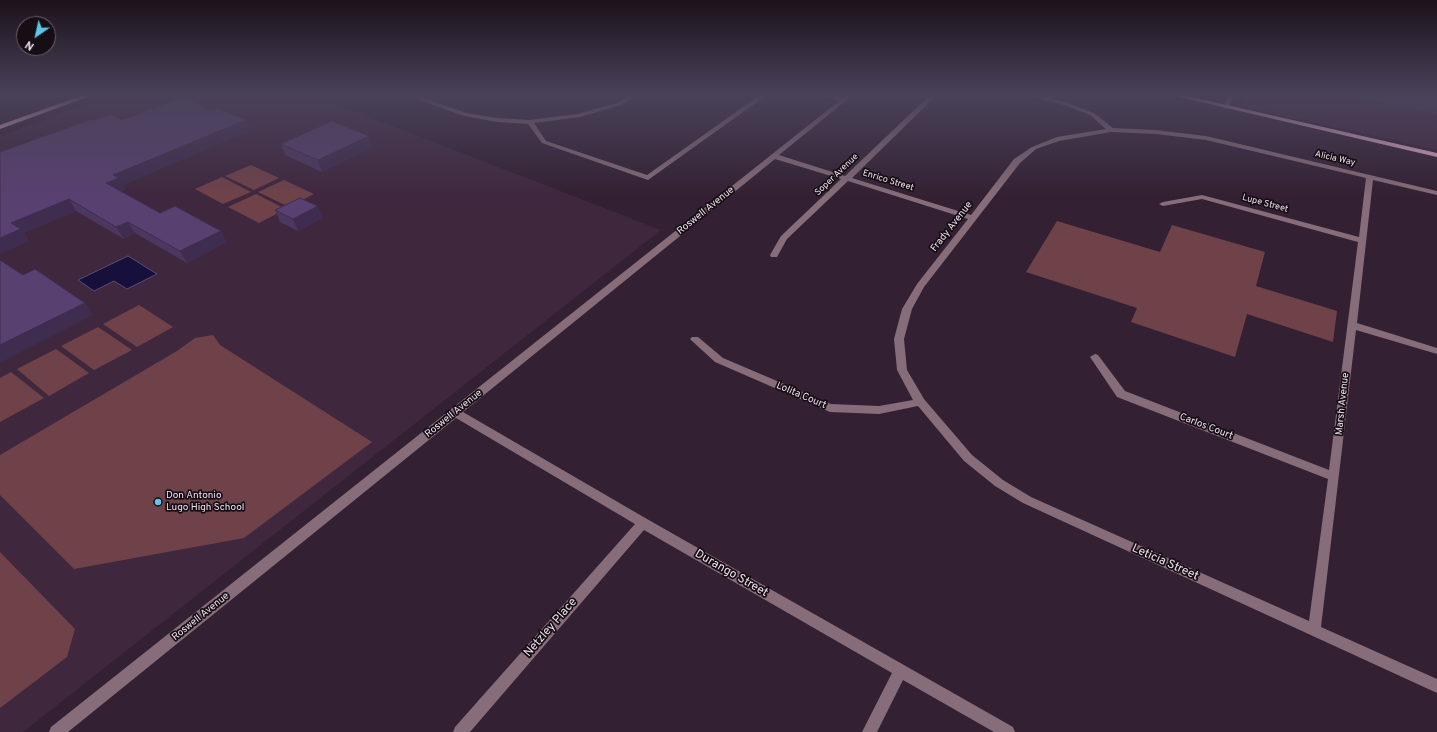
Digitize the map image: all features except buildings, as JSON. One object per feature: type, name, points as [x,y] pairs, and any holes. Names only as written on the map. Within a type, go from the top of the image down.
[{"type":"main road","points":[[1323,129],[1437,155]]},
{"type":"street","points":[[535,129],[544,142],[648,178],[716,129]]},
{"type":"street","name":"Roswell Avenue","points":[[56,732],[456,413],[808,129]]},
{"type":"street","name":"Soper Avenue","points":[[774,255],[784,238],[899,129]]},
{"type":"street","name":"Alicia Way","points":[[1110,130],[1156,132],[1206,138],[1437,193]]},
{"type":"street","name":"Frady Avenue","points":[[920,402],[902,370],[899,339],[907,309],[920,286],[1017,161],[1034,148],[1057,139],[1110,130]]},
{"type":"street","name":"Enrico Street","points":[[774,156],[973,218]]},
{"type":"street","name":"Marsh Avenue","points":[[1314,631],[1370,177]]},
{"type":"street","name":"Lupe Street","points":[[1163,204],[1202,197],[1362,240]]},
{"type":"street","points":[[1352,325],[1437,351]]},
{"type":"street","name":"Lolita Court","points":[[695,339],[719,360],[830,408],[878,410],[920,402]]},
{"type":"street","name":"Carlos Court","points":[[1095,357],[1121,394],[1334,477]]},
{"type":"street","name":"Leticia Street","points":[[920,402],[968,458],[998,483],[1027,500],[1437,686]]},
{"type":"street","name":"Durango Street","points":[[456,413],[642,524],[1008,732]]},
{"type":"street","name":"Netzley Place","points":[[460,732],[642,524]]},
{"type":"street","points":[[869,732],[901,670]]},
{"type":"shaded area","name":"Don Antonio Lugo High School","points":[[19,129],[400,129],[661,230],[23,732],[0,732],[0,136]]},
{"type":"shaded area","points":[[1344,129],[1437,129],[1437,150]]},
{"type":"shaded area","points":[[251,165],[279,178],[254,190],[225,176]]},
{"type":"shaded area","points":[[222,177],[251,192],[223,204],[195,189]]},
{"type":"shaded area","points":[[284,180],[314,194],[289,207],[258,192]]},
{"type":"shaded area","points":[[256,194],[286,209],[259,223],[228,207]]},
{"type":"shaded area","points":[[1057,221],[1160,252],[1172,225],[1265,252],[1256,286],[1337,311],[1333,342],[1247,314],[1235,357],[1131,322],[1137,308],[1026,272]]},
{"type":"shaded area","points":[[128,256],[157,274],[127,289],[114,281],[94,291],[78,280]]},
{"type":"shaded area","points":[[139,305],[173,327],[137,347],[103,324]]},
{"type":"shaded area","points":[[98,327],[132,350],[94,370],[61,346]]},
{"type":"shaded area","points":[[213,335],[220,345],[372,442],[244,538],[74,569],[0,495],[0,455],[177,351],[195,338]]},
{"type":"shaded area","points":[[56,349],[89,373],[49,396],[17,369]]},
{"type":"shaded area","points":[[11,372],[44,398],[0,422],[0,378]]},
{"type":"shaded area","points":[[0,552],[75,629],[67,657],[0,708]]},
{"type":"place","name":"Don Antonio Lugo High School","points":[[158,502]]}]
